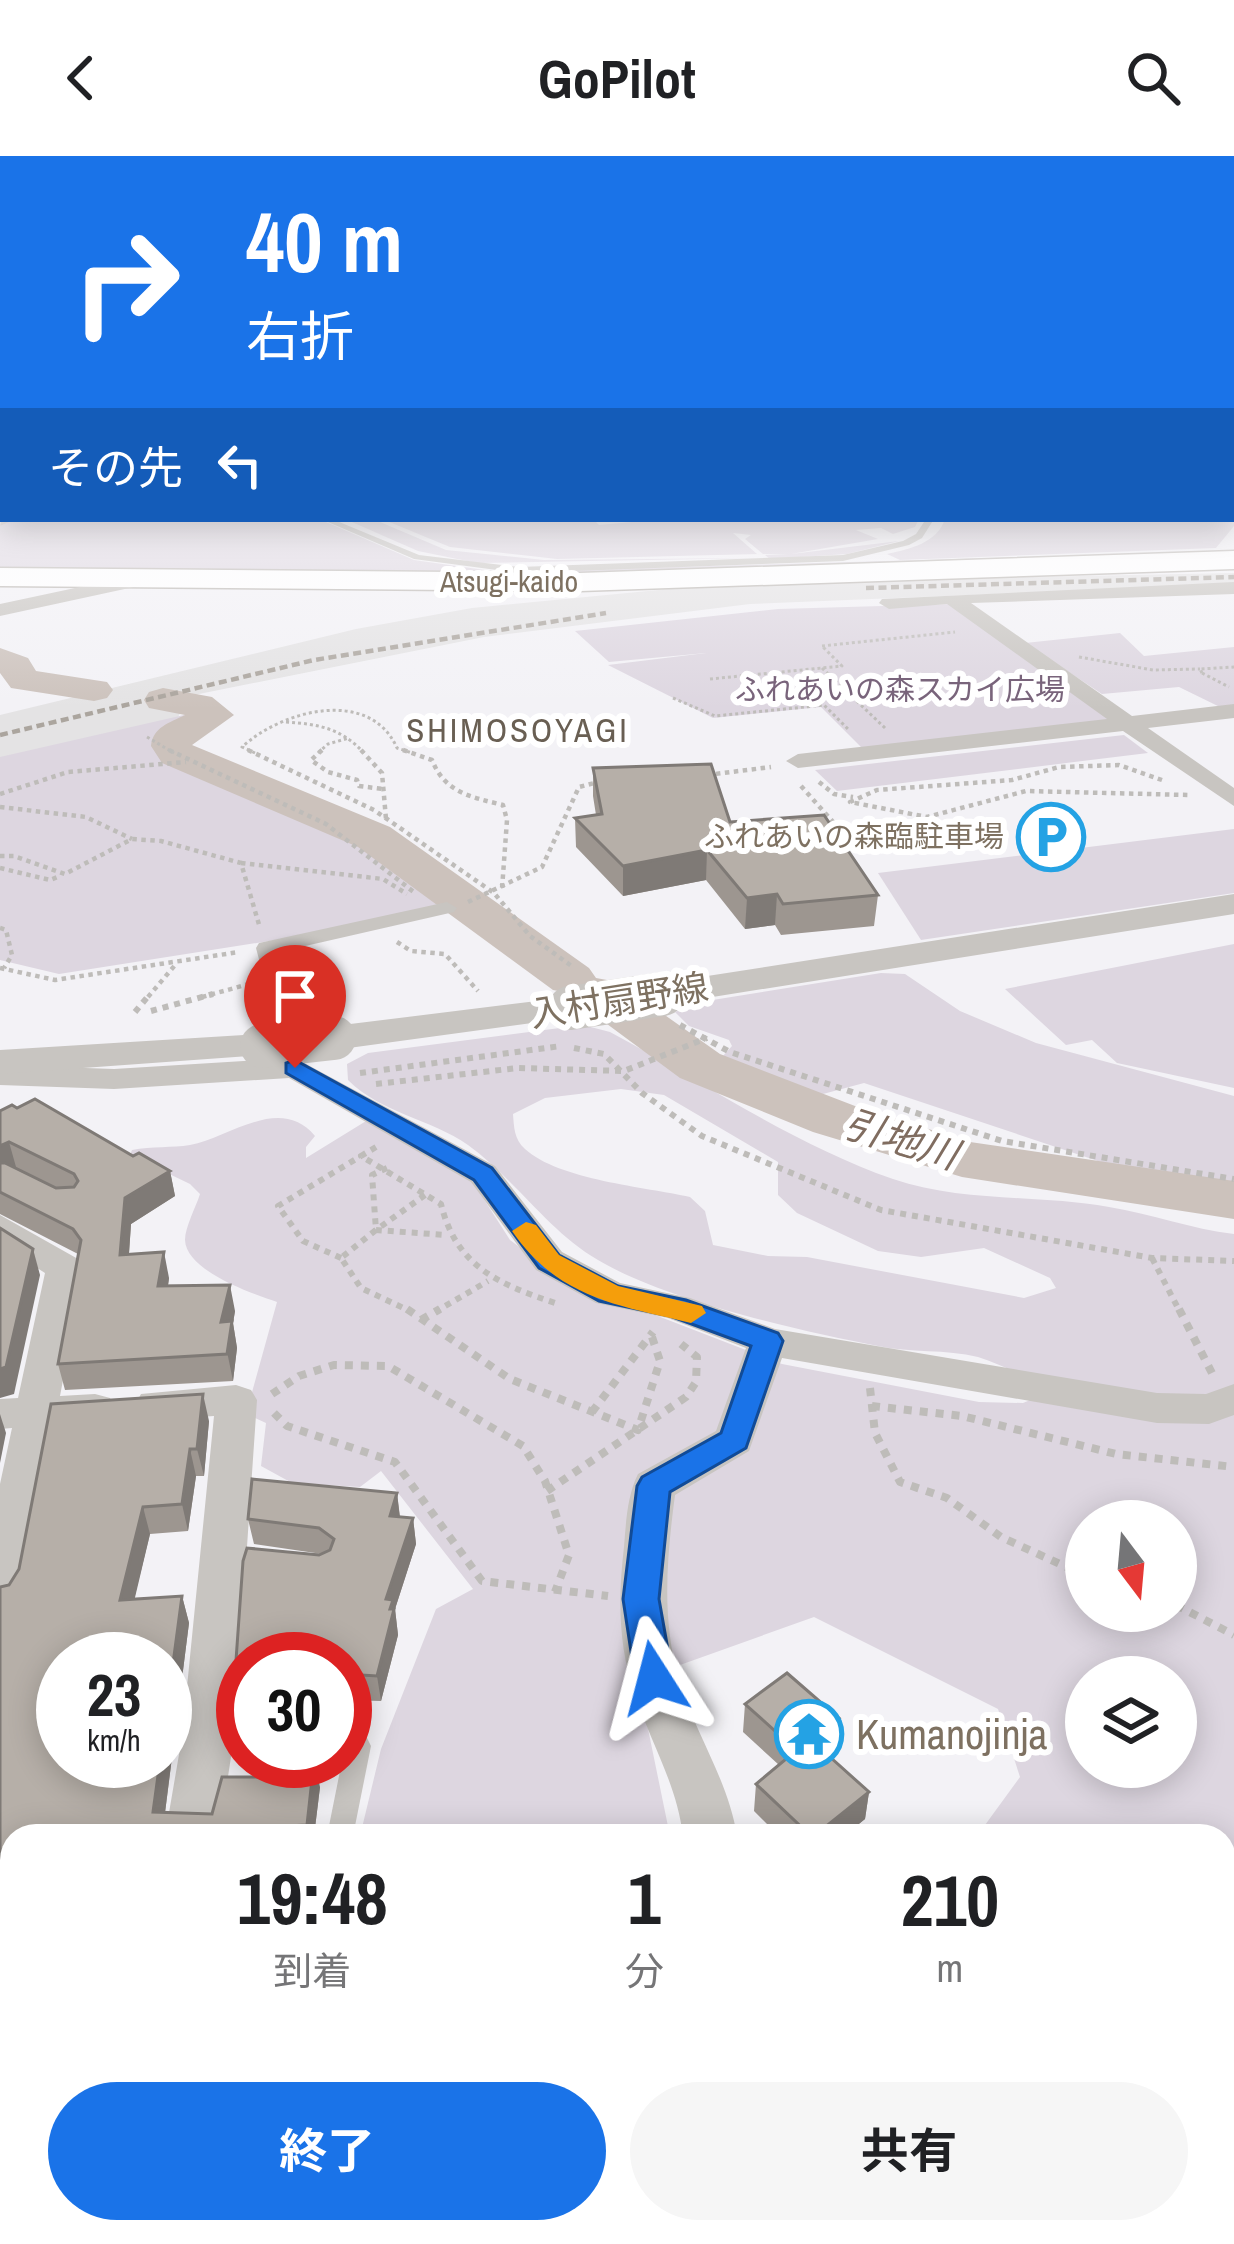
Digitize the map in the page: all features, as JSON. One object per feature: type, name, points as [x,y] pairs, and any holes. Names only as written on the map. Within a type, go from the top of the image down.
[{"type":"main road","name":"Atsugi-kaido","points":[[0,577],[580,582],[1234,560]]},
{"type":"street","points":[[0,610],[150,578]]},
{"type":"street","points":[[890,603],[1234,588]]},
{"type":"street","points":[[951,598],[1234,799]]},
{"type":"street","points":[[798,771],[1234,711]]},
{"type":"street","name":"入村扇野線","points":[[0,1062],[301,1071],[334,1038],[575,989],[673,1006],[1234,904]]},
{"type":"street","points":[[301,1071],[267,948],[441,910]]},
{"type":"street","points":[[0,1075],[114,1079],[301,1071],[483,1174],[549,1262],[610,1294],[676,1307],[768,1341],[1157,1408],[1231,1402]]},
{"type":"street","points":[[0,1227],[65,1268],[18,1413],[0,1595]]},
{"type":"street","points":[[709,1824],[708,1810],[654,1678],[641,1599],[654,1486],[734,1440],[768,1341]]},
{"type":"street","points":[[18,1413],[236,1400],[229,1632]]},
{"type":"street","points":[[196,1824],[216,1767]]},
{"type":"lane","points":[[332,522],[417,557],[519,570],[843,558],[906,543],[919,536],[928,522]]},
{"type":"lane","points":[[342,1824],[350,1788]]},
{"type":"path","points":[[710,679],[842,665],[822,646],[958,632]]},
{"type":"path","points":[[1031,655],[1067,654],[1153,670],[1234,667]]},
{"type":"path","points":[[822,668],[899,742]]},
{"type":"path","points":[[1200,669],[1204,677],[1234,688]]},
{"type":"path","points":[[674,698],[715,716],[824,705],[851,732]]},
{"type":"path","points":[[502,889],[507,820],[502,805],[449,790],[439,783],[432,760],[397,748],[386,725],[370,716],[331,712],[283,722],[251,736],[242,747],[386,818],[494,893],[575,989]]},
{"type":"path","points":[[283,722],[320,724],[350,738],[382,773],[386,818]]},
{"type":"path","points":[[147,737],[189,762],[326,824],[441,910]]},
{"type":"path","points":[[350,738],[328,744],[311,760],[328,772],[356,780],[359,786],[383,789]]},
{"type":"path","points":[[0,794],[35,778],[88,766],[189,762]]},
{"type":"path","points":[[816,779],[834,794],[854,797],[877,790],[1012,780],[1048,768],[1119,765],[1178,784],[1197,797],[1026,791],[927,817],[854,804],[854,797]]},
{"type":"path","points":[[692,777],[739,771]]},
{"type":"path","points":[[798,771],[842,832]]},
{"type":"path","points":[[1012,780],[1026,791]]},
{"type":"path","points":[[486,896],[542,867],[578,787],[612,782]]},
{"type":"path","points":[[0,807],[72,812],[113,824],[132,839]]},
{"type":"path","points":[[927,817],[958,848]]},
{"type":"path","points":[[0,868],[50,880],[132,839],[161,841],[198,855],[241,863],[383,879],[441,910]]},
{"type":"path","points":[[0,856],[65,874]]},
{"type":"path","points":[[0,928],[6,930],[12,955],[2,968],[55,980],[267,948],[241,863]]},
{"type":"path","points":[[387,923],[394,940],[411,951],[445,953],[470,982]]},
{"type":"path","points":[[135,1012],[178,962]]},
{"type":"path","points":[[151,1011],[276,978]]},
{"type":"path","points":[[673,1006],[705,1040],[730,1052],[1002,1141],[1234,1179]]},
{"type":"path","points":[[301,1071],[518,1067],[624,1071],[705,1040]]},
{"type":"path","points":[[301,1071],[562,1046],[604,1054],[642,1093],[702,1136],[881,1210],[1152,1258],[1234,1261]]},
{"type":"path","points":[[361,1156],[278,1207],[303,1241],[341,1258],[361,1288],[394,1300],[510,1379],[592,1412],[638,1430],[659,1361],[651,1334],[592,1412]]},
{"type":"path","points":[[376,1229],[372,1175],[387,1168]]},
{"type":"path","points":[[341,1258],[424,1195]]},
{"type":"path","points":[[376,1229],[446,1235]]},
{"type":"path","points":[[1152,1258],[1231,1402]]},
{"type":"path","points":[[421,1320],[488,1281]]},
{"type":"path","points":[[555,1592],[569,1555],[533,1456],[515,1439],[489,1430],[398,1369],[357,1364],[316,1370],[282,1384],[263,1403],[287,1426],[395,1462],[482,1581],[555,1592],[641,1599]]},
{"type":"path","points":[[1065,1566],[1001,1537],[947,1498],[900,1482],[875,1433],[872,1406],[962,1416],[1116,1454],[1234,1467]]},
{"type":"path","points":[[547,1491],[627,1436]]},
{"type":"path","points":[[1197,1616],[1234,1635]]},
{"type":"shaded area","points":[[1234,573],[1234,584],[750,604],[484,637],[189,696],[177,719],[0,763],[0,715],[356,629],[472,608],[731,583]]},
{"type":"green space","points":[[5,522],[326,522],[414,560],[499,572],[1234,551],[582,575],[0,569],[0,526]]},
{"type":"green space","points":[[352,522],[380,522],[446,550],[544,560],[758,558],[477,563],[418,551]]},
{"type":"green space","points":[[389,522],[918,522],[893,534],[881,528],[856,530],[878,539],[791,554],[899,541],[847,554],[770,559],[765,555],[788,554],[763,554],[745,539],[751,535],[733,533],[757,554],[557,559],[450,547]]},
{"type":"green space","points":[[944,522],[1234,522],[1216,548],[900,560],[887,554],[929,539]]},
{"type":"green space","name":"ふれあいの森スカイ広場","points":[[951,604],[1110,717],[1103,723],[863,749],[821,707],[713,718],[608,665],[706,653],[609,662],[575,631],[778,609]]},
{"type":"green space","points":[[1120,633],[1144,656],[1234,647],[1234,708],[1224,709],[1179,687],[1102,694],[1025,643]]},
{"type":"green space","points":[[184,715],[191,720],[185,742],[195,757],[344,829],[445,904],[282,939],[59,974],[0,960],[0,757]]},
{"type":"green space","points":[[1124,735],[1148,753],[837,791],[815,770]]},
{"type":"green space","points":[[1234,829],[1234,893],[921,940],[878,873]]},
{"type":"green space","points":[[1234,944],[1234,1088],[1117,1063],[1092,1040],[1066,1045],[1005,989]]},
{"type":"green space","points":[[881,973],[905,974],[960,1011],[1036,1043],[1234,1096],[1234,1191],[1134,1173],[864,1083],[823,1094],[790,1093],[724,1063],[722,1057],[732,1046],[729,1040],[689,1026],[675,1012],[694,1003]]},
{"type":"green space","points":[[583,1025],[610,1032],[784,1130],[893,1179],[947,1192],[1109,1207],[1234,1234],[1234,1824],[986,1824],[1020,1777],[998,1709],[814,1617],[638,1680],[668,1824],[363,1824],[381,1749],[436,1609],[473,1589],[381,1471],[360,1487],[292,1483],[261,1466],[266,1423],[246,1414],[277,1302],[222,1280],[196,1262],[185,1240],[200,1194],[190,1184],[130,1155],[132,1150],[190,1145],[254,1122],[286,1119],[315,1136],[306,1147],[306,1158],[371,1118],[469,1176],[510,1240],[562,1279],[782,1364],[979,1402],[1023,1403],[1040,1396],[1037,1382],[978,1357],[890,1348],[810,1332],[695,1301],[626,1275],[563,1235],[468,1145],[375,1100],[348,1080],[347,1064],[368,1053]],"holes":[[[621,1089],[664,1095],[778,1162],[778,1195],[797,1213],[878,1251],[921,1257],[984,1248],[1050,1278],[1056,1288],[1024,1298],[807,1257],[768,1256],[713,1245],[705,1211],[690,1197],[604,1181],[540,1160],[519,1141],[513,1114],[545,1098]]]},
{"type":"building","points":[[711,764],[730,822],[824,815],[878,895],[783,904],[777,894],[747,898],[707,850],[623,866],[575,818],[602,814],[593,768]]},
{"type":"building","points":[[35,1099],[133,1156],[139,1153],[170,1171],[125,1198],[120,1255],[164,1252],[158,1286],[230,1285],[221,1322],[232,1321],[227,1354],[58,1364],[81,1240],[73,1229],[0,1192],[0,1163],[56,1188],[74,1187],[78,1181],[74,1174],[9,1142],[0,1146],[0,1111]]},
{"type":"building","points":[[0,1228],[33,1249],[6,1367],[0,1369]]},
{"type":"building","points":[[203,1394],[197,1449],[190,1449],[182,1504],[143,1507],[120,1600],[182,1596],[177,1632],[36,1632],[36,1788],[156,1788],[153,1812],[212,1814],[219,1788],[311,1788],[307,1824],[0,1824],[0,1587],[9,1585],[19,1569],[51,1404]]},
{"type":"building","points":[[252,1479],[397,1493],[390,1516],[413,1518],[386,1599],[393,1600],[390,1609],[394,1609],[377,1676],[372,1676],[372,1632],[238,1632],[247,1548],[319,1555],[330,1550],[334,1539],[319,1528],[248,1519]]},
{"type":"building","points":[[787,1673],[839,1718],[794,1748],[745,1704]]},
{"type":"building","points":[[810,1739],[869,1792],[829,1824],[798,1824],[756,1784]]},
{"type":"waterway","name":"引地川","points":[[0,659],[15,666],[24,680],[94,690]]},
{"type":"waterway","name":"引地川","points":[[163,700],[198,705],[214,715],[172,737],[177,754],[374,837],[571,979]]},
{"type":"waterway","name":"引地川","points":[[599,993],[700,1066],[834,1119],[962,1159],[1234,1200]]},
{"type":"railway","points":[[866,588],[1234,577]]},
{"type":"railway","points":[[0,735],[314,660],[606,613]]},
{"type":"slow traffic","points":[[526,1231],[549,1262],[610,1294],[691,1313]]},
{"type":"place","name":"ふれあいの森臨駐車場","points":[[1051,837]]},
{"type":"place","name":"Kumanojinja","points":[[809,1734]]},
{"type":"district","name":"SHIMOSOYAGI","points":[[518,730]]},
{"type":"route","points":[[295,1068],[483,1174],[549,1262],[610,1294],[676,1307],[768,1341],[734,1440],[654,1486],[641,1599],[654,1678]]}]
